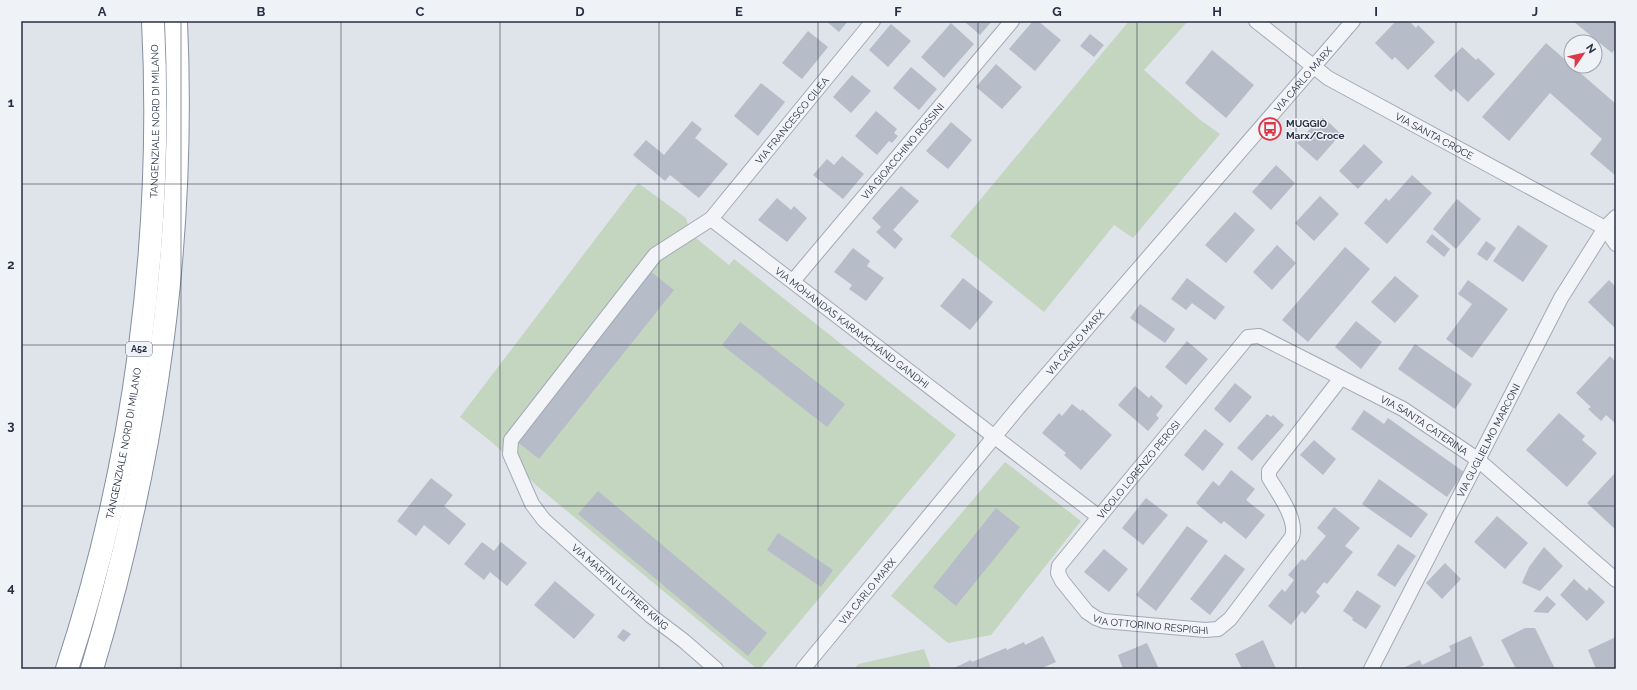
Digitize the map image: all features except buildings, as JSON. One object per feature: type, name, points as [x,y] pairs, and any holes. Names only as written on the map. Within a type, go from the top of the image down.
[{"type":"highway","name":"TANGENZIALE NORD DI MILANO","points":[[67,669],[88,599],[108,520],[124,440],[137,359],[147,278],[153,197],[155,116],[153,21]]},
{"type":"highway","name":"A52","points":[[92,669],[113,596],[132,518],[160,362],[169,284],[175,205],[178,109],[176,21]]},
{"type":"street","name":"VIA FRANCESCO CILEA","points":[[544,520],[532,504],[510,454],[511,440],[655,255],[711,219],[873,21]]},
{"type":"street","name":"VIA GIOACCHINO ROSSINI","points":[[793,281],[1012,21]]},
{"type":"street","name":"VIA SANTA CROCE","points":[[1256,21],[1328,78],[1606,228],[1616,244]]},
{"type":"street","name":"VIA CARLO MARX","points":[[803,669],[994,436],[1353,21]]},
{"type":"street","name":"VIA GUGLIELMO MARCONI","points":[[1371,669],[1477,459],[1561,298],[1606,228],[1616,217]]},
{"type":"street","name":"VIA MOHANDAS KARAMCHAND GANDHI","points":[[711,219],[994,436]]},
{"type":"street","name":"VIA SANTA CATERINA","points":[[1248,337],[1259,336],[1403,409],[1477,459],[1616,580]]},
{"type":"street","name":"VICOLO LORENZO PEROSI","points":[[994,436],[1007,449],[1099,517],[1248,337]]},
{"type":"street","name":"VIA OTTORINO RESPIGHI","points":[[1099,517],[1059,566],[1058,573],[1062,581],[1087,612],[1104,621],[1205,630],[1218,629],[1230,619],[1292,537],[1295,530],[1292,520],[1269,478],[1269,471],[1341,378]]},
{"type":"street","name":"VIA MARTIN LUTHER KING","points":[[544,520],[651,616],[684,641],[716,669]]},
{"type":"green space","points":[[1129,21],[1188,21],[1144,70],[1199,119],[1220,134],[1133,238],[1114,225],[1044,312],[950,236]]},
{"type":"green space","points":[[638,183],[686,218],[691,234],[729,265],[734,259],[956,435],[760,669],[757,669],[537,486],[493,443],[460,417]]},
{"type":"green space","points":[[1005,462],[1081,521],[991,635],[948,643],[891,596]]},
{"type":"green space","points":[[924,649],[931,669],[853,669],[859,664]]},
{"type":"place","name":"MUGGIÒ Marx/Croce","points":[[1270,129]]}]
